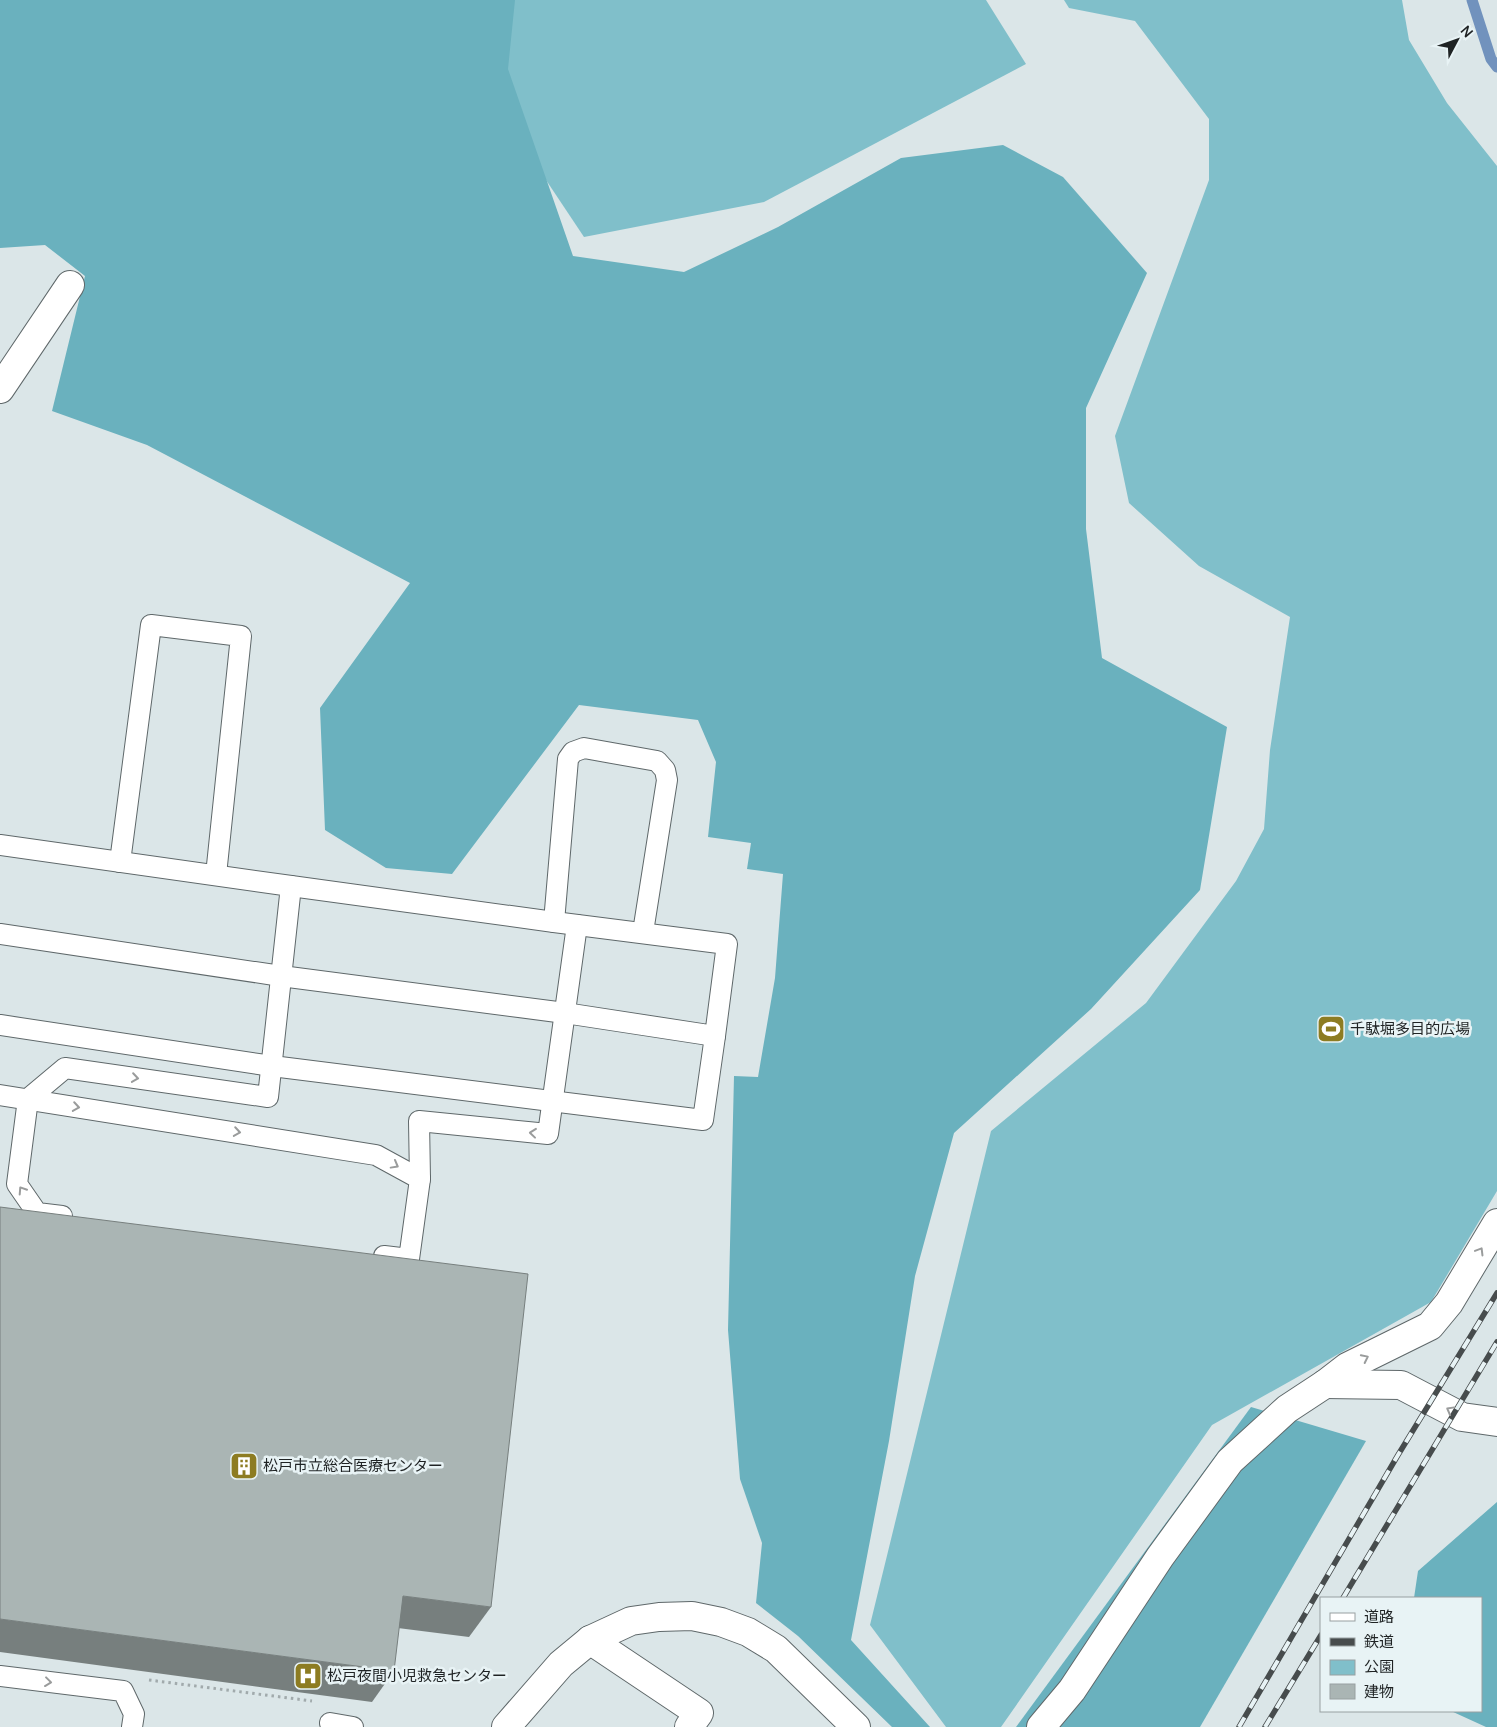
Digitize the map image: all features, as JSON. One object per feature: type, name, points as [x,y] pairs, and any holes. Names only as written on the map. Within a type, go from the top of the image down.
[{"type":"street","points":[[0,389],[70,285]]},
{"type":"street","points":[[1041,1727],[1072,1690],[1160,1557],[1230,1461],[1287,1409],[1347,1367],[1430,1326],[1448,1303],[1497,1223]]},
{"type":"street","points":[[1325,1384],[1401,1385],[1462,1417],[1497,1422]]},
{"type":"street","points":[[506,1727],[561,1664],[590,1640],[631,1622],[659,1617],[692,1616],[721,1622],[748,1632],[776,1649],[856,1727]]},
{"type":"street","points":[[590,1640],[699,1713],[689,1727]]},
{"type":"lane","points":[[120,862],[150,625],[241,636],[216,875]]},
{"type":"lane","points":[[554,922],[568,759],[573,752],[584,748],[657,761],[665,770],[666,780],[643,932]]},
{"type":"lane","points":[[0,845],[554,922],[727,944],[703,1120],[272,1066],[0,1025]]},
{"type":"lane","points":[[37,1212],[17,1184],[28,1099],[65,1068],[268,1097],[292,886]]},
{"type":"lane","points":[[362,1254],[409,1259],[420,1179],[419,1121],[548,1134],[577,925]]},
{"type":"lane","points":[[0,934],[281,976],[565,1013],[715,1036]]},
{"type":"lane","points":[[0,1095],[376,1154],[420,1179]]},
{"type":"lane","points":[[9,1210],[85,1219]]},
{"type":"lane","points":[[0,1676],[123,1691],[134,1714],[132,1727]]},
{"type":"lane","points":[[330,1723],[353,1727]]},
{"type":"path","points":[[148,1680],[315,1702]]},
{"type":"green space","points":[[489,0],[986,0],[1026,64],[764,202],[584,237],[484,87]]},
{"type":"green space","name":"千駄堀多目的広場","points":[[1064,0],[1402,0],[1409,40],[1447,103],[1497,166],[1497,1191],[1431,1302],[1212,1425],[1001,1727],[946,1727],[870,1625],[991,1131],[1146,1003],[1236,881],[1264,829],[1270,750],[1290,617],[1199,566],[1129,503],[1115,436],[1209,180],[1209,119],[1135,21],[1069,8]]},
{"type":"shaded area","points":[[0,0],[515,0],[508,69],[573,256],[684,272],[778,227],[901,158],[1003,145],[1063,177],[1147,273],[1086,408],[1086,529],[1102,658],[1227,727],[1200,890],[1091,1009],[954,1133],[915,1276],[889,1441],[851,1640],[930,1727],[892,1727],[798,1636],[756,1603],[762,1543],[740,1479],[728,1330],[734,1076],[758,1077],[775,978],[783,874],[747,869],[751,843],[708,837],[716,762],[698,720],[579,705],[452,874],[386,868],[325,830],[320,708],[410,583],[147,445],[52,411],[85,276],[45,245],[0,248]]},
{"type":"shaded area","points":[[1251,1407],[1366,1441],[1200,1727],[1016,1727]]},
{"type":"shaded area","points":[[1497,1502],[1497,1727],[1486,1727],[1453,1712],[1482,1712],[1482,1597],[1414,1597],[1418,1571]]},
{"type":"building","name":"松戸市立総合医療センター","points":[[0,1207],[528,1274],[491,1607],[403,1596],[394,1671],[0,1619]]},
{"type":"waterway","points":[[1472,0],[1491,59],[1497,67]]},
{"type":"railway","points":[[1239,1727],[1398,1455],[1497,1293]]},
{"type":"railway","points":[[1344,1597],[1497,1342]]},
{"type":"railway","points":[[1265,1727],[1320,1637]]},
{"type":"place","name":"千駄堀多目的広場","points":[[1331,1029]]},
{"type":"place","name":"松戸市立総合医療センター","points":[[244,1466]]},
{"type":"place","name":"松戸夜間小児救急センター","points":[[308,1676]]}]
